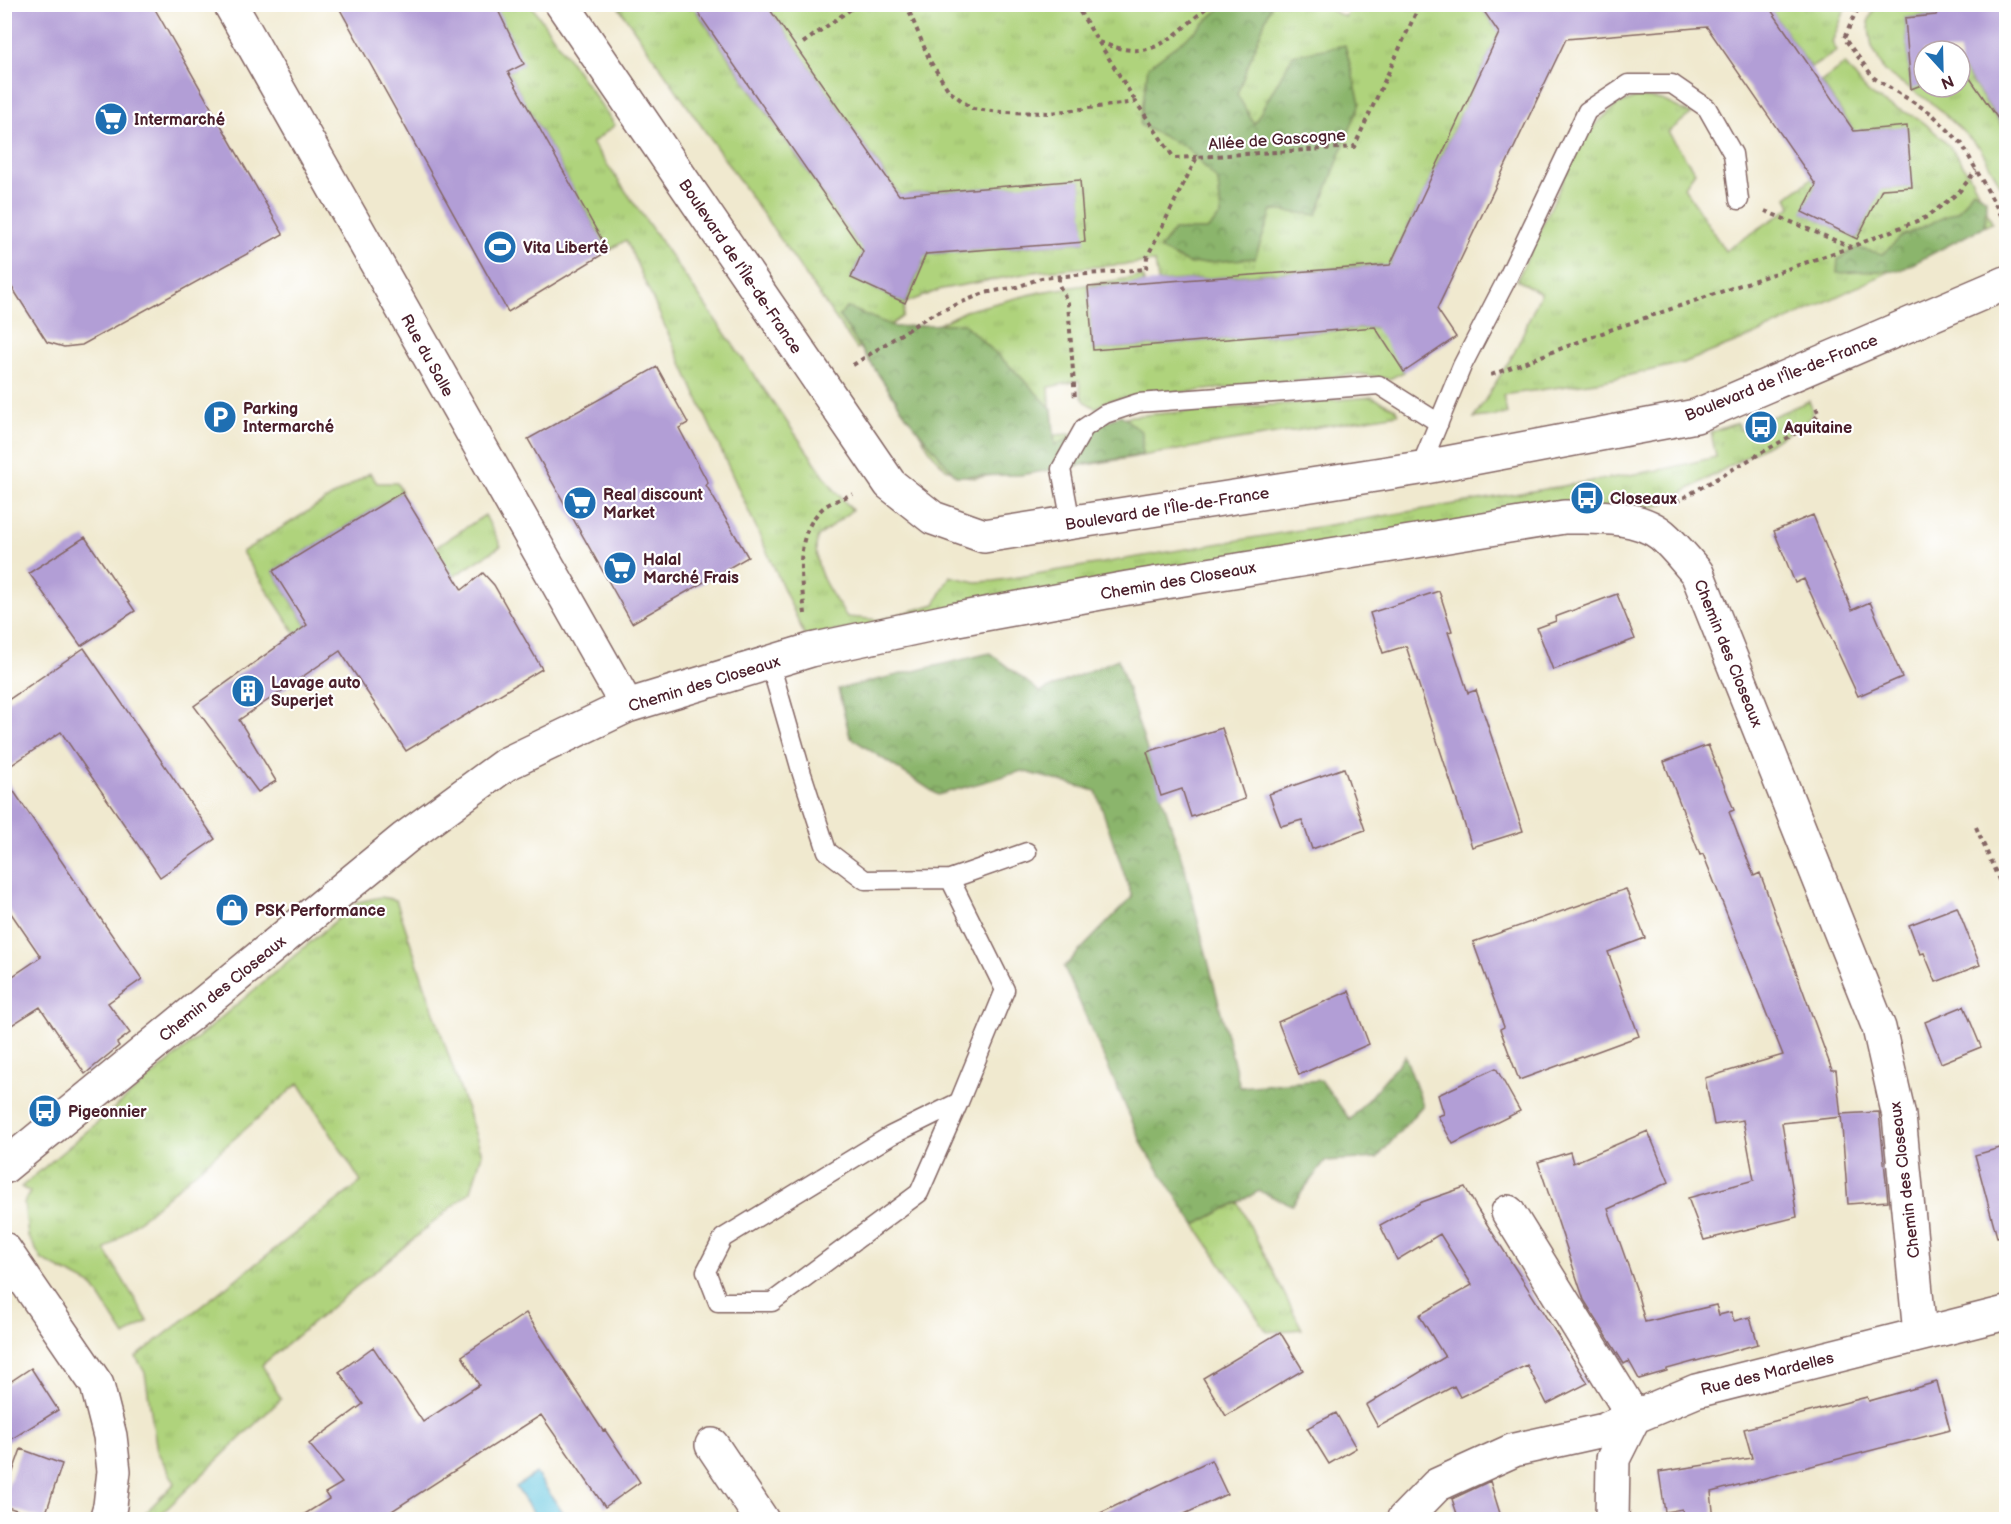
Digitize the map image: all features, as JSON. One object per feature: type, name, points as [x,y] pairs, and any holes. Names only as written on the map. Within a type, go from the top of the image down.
[{"type":"street","name":"Rue du Salle","points":[[230,4],[627,706]]},
{"type":"street","name":"Boulevard de l'Île-de-France","points":[[562,4],[890,484],[933,518],[984,536],[1420,468],[1696,416],[2007,283]]},
{"type":"street","name":"Chemin des Closeaux","points":[[4,1167],[405,838],[506,764],[627,706],[811,650],[952,620],[1128,588],[1563,517],[1605,518],[1639,523],[1662,535],[1697,573],[1879,1028],[1899,1116],[1920,1334]]},
{"type":"street","points":[[1509,1212],[1634,1417],[1613,1459],[1612,1520]]},
{"type":"street","points":[[4,1250],[97,1385],[110,1436],[114,1471],[106,1520]]},
{"type":"street","name":"Rue des Mardelles","points":[[1403,1520],[1437,1485],[1514,1450],[1604,1430],[1696,1391],[2007,1313]]},
{"type":"street","points":[[712,1445],[762,1520]]},
{"type":"lane","points":[[1420,468],[1451,392],[1587,111],[1628,84],[1672,84],[1707,108],[1733,154],[1739,200]]},
{"type":"lane","points":[[1071,522],[1061,470],[1084,428],[1105,414],[1138,403],[1379,385],[1439,423]]},
{"type":"lane","points":[[770,663],[827,851],[864,880],[950,879],[1027,852]]},
{"type":"lane","points":[[950,879],[1005,990],[959,1102],[919,1193],[772,1302],[718,1302],[706,1270],[723,1238],[890,1136],[959,1102]]},
{"type":"path","points":[[803,43],[858,4]]},
{"type":"path","points":[[906,4],[930,61],[949,91],[973,109],[1002,112],[1050,112],[1136,102]]},
{"type":"path","points":[[1075,4],[1174,158],[1197,157]]},
{"type":"path","points":[[1099,42],[1118,49],[1140,51],[1149,48],[1168,41],[1208,4]]},
{"type":"path","name":"Allée de Gascogne","points":[[822,386],[929,316],[984,293],[1041,278],[1146,269],[1147,256],[1197,157],[1354,147],[1420,4]]},
{"type":"path","points":[[1858,9],[1844,38],[1874,78],[1930,113],[1962,144],[2007,224]]},
{"type":"path","points":[[1451,392],[1610,330],[1851,247],[1927,217],[1959,192],[1977,170]]},
{"type":"path","points":[[1739,200],[1851,247]]},
{"type":"path","points":[[2001,212],[2007,208]]},
{"type":"path","points":[[1059,277],[1059,285],[1068,303],[1074,398],[1081,414],[1090,424]]},
{"type":"path","points":[[1639,523],[1808,426],[1819,414],[1800,372]]},
{"type":"path","points":[[811,650],[800,571],[806,532],[824,508],[886,478]]},
{"type":"path","points":[[1976,827],[2007,896]]},
{"type":"green space","points":[[697,4],[701,8],[697,12],[857,243],[866,246],[851,278],[905,303],[903,316],[857,349],[617,5],[659,5],[660,7]]},
{"type":"green space","points":[[1319,4],[1345,17],[1351,5],[1479,4],[1494,26],[1499,24],[1502,27],[1388,269],[1384,270],[1381,265],[1158,282],[1155,262],[1040,271],[942,289],[905,303],[923,262],[919,255],[1084,242],[1080,181],[909,194],[908,199],[904,201],[766,5]]},
{"type":"green space","points":[[495,5],[531,5],[615,125],[592,143],[833,488],[852,510],[817,538],[816,550],[824,580],[847,617],[880,620],[935,604],[950,576],[976,582],[994,581],[1665,469],[1716,457],[1711,432],[1737,423],[1740,430],[1809,401],[1812,414],[1807,422],[1661,505],[805,636],[626,240],[608,251],[508,72],[523,64]]},
{"type":"green space","points":[[1224,5],[1271,5],[1237,94],[1254,124],[1293,55],[1345,45],[1360,103],[1317,215],[1272,210],[1255,258],[1190,264],[1159,249],[1174,230],[1207,230],[1221,215],[1218,181],[1187,148],[1140,125],[1148,67],[1194,32]]},
{"type":"green space","points":[[1767,5],[1847,5],[1832,42],[1837,51],[1811,68]]},
{"type":"green space","points":[[1876,5],[1941,5],[1942,14],[1905,18],[1912,90],[1884,71],[1872,47],[1868,22]]},
{"type":"green space","points":[[1845,64],[1874,97],[1918,119],[1943,140],[1971,178],[1992,223],[1760,333],[1683,363],[1603,381],[1503,395],[1507,414],[1474,418],[1514,353],[1541,293],[1517,280],[1584,135],[1616,106],[1638,97],[1662,100],[1691,114],[1668,132],[1695,172],[1684,187],[1725,251],[1791,207],[1787,197],[1815,176],[1819,179],[1803,212],[1857,239],[1877,198],[1874,190],[1911,187],[1907,127],[1861,130],[1857,135],[1821,82]]},
{"type":"green space","points":[[1972,81],[2006,132],[2006,195],[1980,148],[1937,107],[1925,99],[1972,99]]},
{"type":"green space","points":[[1973,190],[1986,199],[1985,226],[1901,270],[1837,273],[1838,259],[1857,248],[1883,254],[1902,236],[1958,211]]},
{"type":"green space","points":[[1143,276],[1144,283],[1088,287],[1093,350],[1380,327],[1404,372],[1389,379],[1360,374],[1109,400],[1096,408],[1082,398],[1079,381],[1049,387],[1052,435],[1072,434],[1052,467],[973,478],[946,469],[930,451],[879,364],[911,338],[965,311],[1040,292]]},
{"type":"green space","points":[[847,307],[895,327],[963,323],[1052,409],[1055,445],[1121,415],[1142,432],[1142,455],[1020,475],[956,476],[907,417],[839,316]]},
{"type":"green space","points":[[1372,397],[1395,408],[1398,414],[1086,465],[1091,433],[1131,416]]},
{"type":"green space","points":[[370,473],[377,483],[397,483],[402,492],[273,571],[318,644],[436,547],[485,515],[501,546],[316,665],[242,552]]},
{"type":"green space","points":[[990,653],[1040,692],[1118,659],[1184,866],[1240,1087],[1321,1080],[1350,1120],[1405,1056],[1423,1105],[1377,1158],[1325,1161],[1292,1205],[1259,1191],[1195,1225],[1143,1146],[1064,967],[1132,897],[1096,791],[1022,771],[938,795],[850,737],[838,689]]},
{"type":"green space","points":[[381,897],[396,900],[482,1154],[471,1191],[262,1365],[281,1399],[156,1519],[139,1519],[175,1483],[157,1451],[145,1373],[136,1357],[361,1182],[299,1083],[105,1250],[148,1321],[125,1336],[93,1286],[42,1260],[28,1236],[24,1203],[30,1192],[21,1187],[358,902]]},
{"type":"green space","points":[[1238,1202],[1302,1329],[1267,1332],[1195,1225]]},
{"type":"water","points":[[536,1473],[563,1513],[554,1519],[537,1519],[516,1487]]},
{"type":"building","name":"Intermarché","points":[[4,4],[152,4],[283,234],[82,345],[64,347],[47,342],[4,275]]},
{"type":"building","points":[[337,4],[495,4],[524,64],[508,72],[608,251],[508,312]]},
{"type":"building","points":[[692,4],[766,4],[899,195],[1080,180],[1085,242],[926,254],[905,303],[851,278],[863,251]]},
{"type":"building","points":[[1479,4],[1767,4],[1854,131],[1907,126],[1912,187],[1882,189],[1857,239],[1802,212],[1816,185],[1707,27],[1566,39],[1437,309],[1456,337],[1404,372],[1375,327],[1093,350],[1088,287],[1390,265],[1499,33]]},
{"type":"building","points":[[1941,4],[2007,4],[2007,132],[1972,81],[1972,39],[1912,39],[1911,89],[1905,18],[1936,15]]},
{"type":"building","points":[[657,367],[688,423],[679,428],[708,483],[706,485],[748,557],[632,623],[528,439]]},
{"type":"building","points":[[402,492],[462,590],[483,573],[494,585],[542,669],[406,751],[340,651],[239,720],[276,781],[258,792],[194,706],[307,625],[273,571]]},
{"type":"building","points":[[1813,515],[1852,610],[1870,602],[1902,677],[1858,696],[1804,579],[1795,583],[1774,531]]},
{"type":"building","points":[[85,537],[135,611],[81,646],[29,573]]},
{"type":"building","points":[[1439,591],[1452,631],[1448,632],[1468,693],[1476,690],[1523,831],[1472,847],[1406,646],[1383,653],[1370,613]]},
{"type":"building","points":[[1617,594],[1635,639],[1553,670],[1537,628],[1556,621],[1555,617]]},
{"type":"building","points":[[84,648],[215,839],[160,877],[61,732],[4,770],[4,703]]},
{"type":"building","points":[[1222,728],[1245,799],[1191,817],[1182,789],[1161,796],[1147,752]]},
{"type":"building","points":[[1708,745],[1734,810],[1729,812],[1754,876],[1760,873],[1832,1070],[1836,1070],[1841,1117],[1782,1123],[1797,1217],[1704,1240],[1688,1198],[1754,1180],[1743,1120],[1714,1125],[1705,1078],[1783,1055],[1664,762]]},
{"type":"building","points":[[1344,768],[1365,830],[1312,849],[1302,820],[1281,826],[1269,794]]},
{"type":"building","points":[[4,777],[142,979],[108,1003],[130,1033],[117,1043],[119,1046],[85,1074],[40,1007],[4,1030],[4,982],[41,957],[4,903]]},
{"type":"building","points":[[1626,889],[1645,938],[1608,952],[1639,1036],[1519,1080],[1500,1029],[1504,1027],[1473,942]]},
{"type":"building","points":[[1957,907],[1980,965],[1936,982],[1924,953],[1920,954],[1909,925]]},
{"type":"building","points":[[1349,991],[1369,1044],[1299,1075],[1278,1022]]},
{"type":"building","points":[[1964,1006],[1981,1047],[1941,1063],[1925,1022]]},
{"type":"building","points":[[1496,1068],[1520,1111],[1453,1144],[1438,1116],[1444,1114],[1438,1095]]},
{"type":"building","points":[[1879,1112],[1888,1201],[1848,1204],[1841,1114]]},
{"type":"building","points":[[1648,1131],[1669,1182],[1608,1209],[1636,1288],[1645,1322],[1716,1305],[1719,1315],[1731,1312],[1734,1321],[1750,1317],[1758,1344],[1639,1379],[1629,1361],[1624,1364],[1584,1300],[1538,1162],[1570,1152],[1573,1163]]},
{"type":"building","points":[[2007,1146],[2007,1236],[1997,1237],[1975,1155]]},
{"type":"building","points":[[1465,1187],[1588,1383],[1547,1404],[1527,1365],[1460,1397],[1454,1386],[1378,1427],[1366,1405],[1445,1357],[1419,1315],[1472,1285],[1440,1234],[1397,1260],[1380,1225],[1422,1202]]},
{"type":"building","points":[[526,1313],[603,1431],[605,1430],[640,1482],[605,1507],[541,1415],[378,1520],[295,1520],[329,1499],[325,1493],[342,1483],[309,1444],[363,1404],[339,1372],[373,1347],[423,1422],[479,1385],[462,1356]]},
{"type":"building","points":[[1280,1332],[1303,1370],[1226,1416],[1203,1378]]},
{"type":"building","points":[[31,1368],[58,1410],[4,1444],[4,1386]]},
{"type":"building","points":[[1937,1382],[1950,1430],[1711,1492],[1714,1520],[1684,1520],[1682,1509],[1665,1512],[1659,1472],[1752,1458],[1744,1429],[1867,1397],[1869,1401]]},
{"type":"building","points":[[1336,1413],[1356,1448],[1329,1464],[1307,1428]]},
{"type":"building","points":[[21,1449],[62,1464],[44,1519],[4,1506],[4,1497]]},
{"type":"building","points":[[1211,1460],[1227,1494],[1172,1520],[1086,1520]]},
{"type":"building","points":[[1490,1481],[1502,1520],[1459,1520],[1452,1499]]},
{"type":"place","name":"Intermarché","points":[[111,119]]},
{"type":"place","name":"Vita Liberté","points":[[500,247]]},
{"type":"place","name":"Parking Intermarché","points":[[220,417]]},
{"type":"place","name":"Aquitaine","points":[[1761,427]]},
{"type":"place","name":"Closeaux","points":[[1587,498]]},
{"type":"place","name":"Real discount Market","points":[[580,503]]},
{"type":"place","name":"Halal Marché Frais","points":[[620,568]]},
{"type":"place","name":"Lavage auto Superjet","points":[[248,691]]},
{"type":"place","name":"PSK Performance","points":[[232,910]]},
{"type":"place","name":"Pigeonnier","points":[[45,1111]]}]
